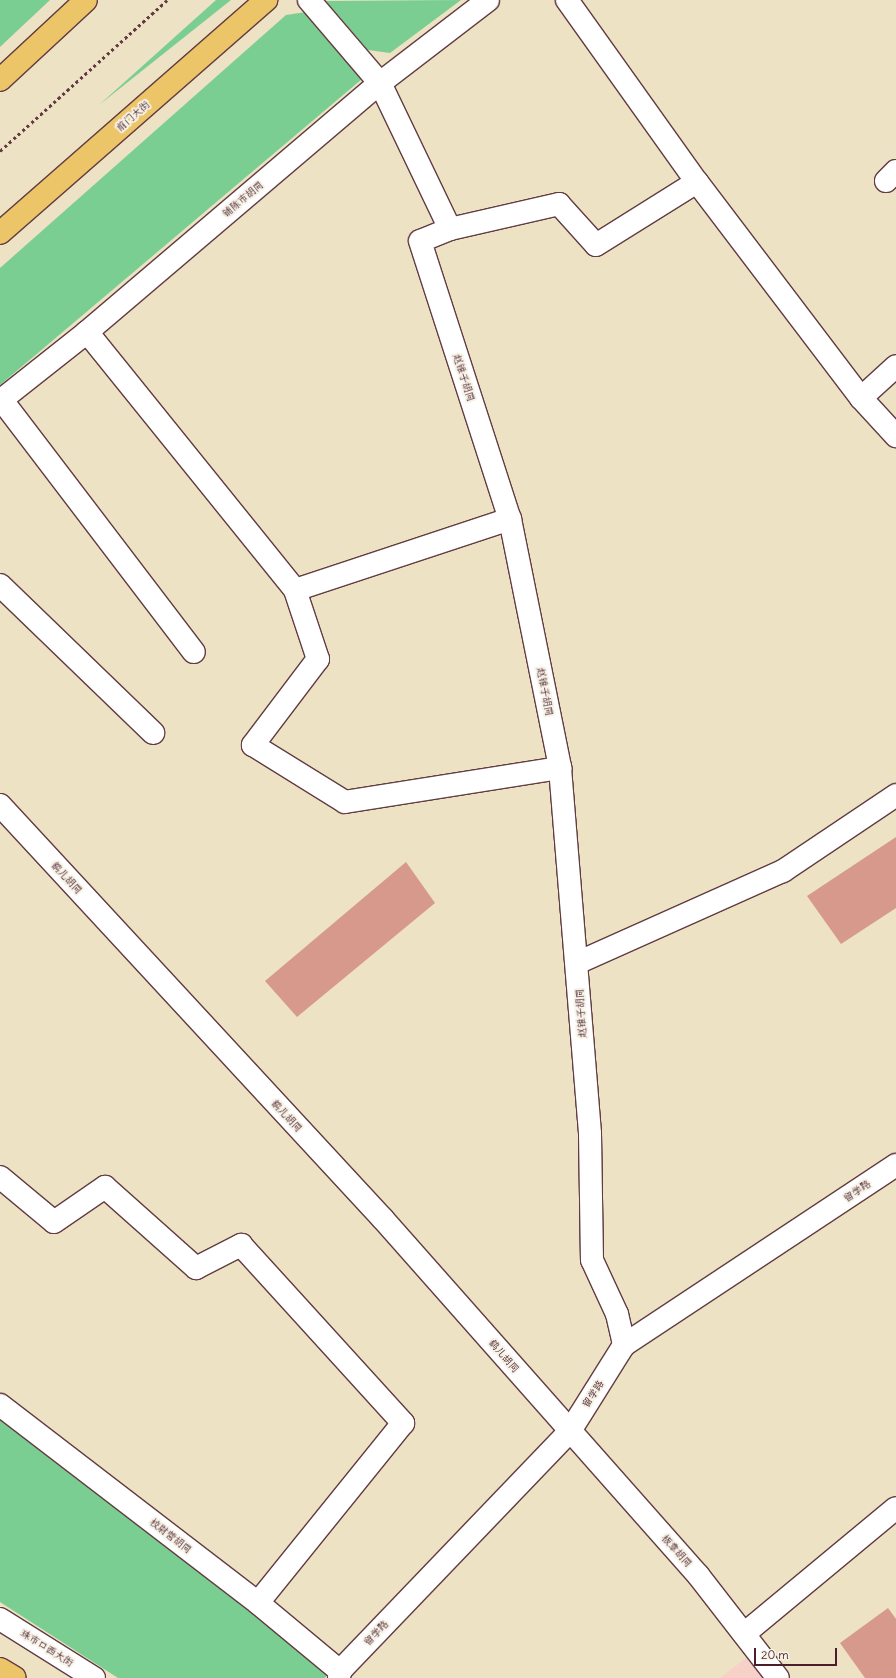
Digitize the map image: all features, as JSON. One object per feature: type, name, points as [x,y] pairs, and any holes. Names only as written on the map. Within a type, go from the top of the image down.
[{"type":"main road","points":[[0,80],[86,0]]},
{"type":"main road","name":"前门大街","points":[[0,233],[266,0]]},
{"type":"main road","points":[[0,1669],[15,1678]]},
{"type":"street","points":[[309,0],[380,83],[450,229],[559,204],[596,245],[697,182]]},
{"type":"street","name":"铺陈市胡同","points":[[1,400],[87,332],[380,83],[488,0]]},
{"type":"street","points":[[567,0],[697,182],[861,398],[896,436]]},
{"type":"street","name":"赵锥子胡同","points":[[450,229],[420,241],[510,519],[560,768],[590,1134],[592,1260],[617,1314],[624,1346]]},
{"type":"street","points":[[87,332],[295,590],[318,659],[253,745],[345,802],[560,768]]},
{"type":"street","points":[[861,398],[896,366]]},
{"type":"street","points":[[1,400],[194,652]]},
{"type":"street","points":[[295,590],[510,519]]},
{"type":"street","points":[[0,585],[153,733]]},
{"type":"street","points":[[577,962],[783,871],[896,795]]},
{"type":"street","name":"鹞儿胡同","points":[[0,805],[383,1218],[570,1431]]},
{"type":"street","name":"留学路","points":[[339,1674],[570,1431],[624,1346],[896,1165]]},
{"type":"street","points":[[0,1177],[54,1222],[105,1187],[196,1268],[241,1245],[403,1424],[258,1603]]},
{"type":"street","name":"校尉营胡同","points":[[0,1404],[258,1603],[339,1674]]},
{"type":"street","name":"板章胡同","points":[[570,1431],[698,1575],[778,1678]]},
{"type":"street","points":[[744,1634],[896,1508]]},
{"type":"street","name":"珠市口西大街","points":[[0,1619],[94,1678]]},
{"type":"path","points":[[0,151],[168,0]]},
{"type":"shaded area","points":[[751,1654],[771,1678],[720,1678]]},
{"type":"green space","points":[[0,0],[50,0],[0,47]]},
{"type":"green space","points":[[216,0],[231,0],[99,105]]},
{"type":"green space","points":[[461,0],[390,53],[368,50],[326,1]]},
{"type":"green space","points":[[306,12],[362,79],[0,385],[0,268],[286,15]]},
{"type":"green space","points":[[0,1414],[330,1671],[325,1678],[118,1678],[0,1602]]},
{"type":"building","points":[[896,837],[896,908],[841,944],[807,896]]},
{"type":"building","points":[[406,862],[435,903],[297,1017],[265,981]]},
{"type":"building","points":[[888,1608],[896,1619],[896,1678],[865,1678],[840,1643]]}]
